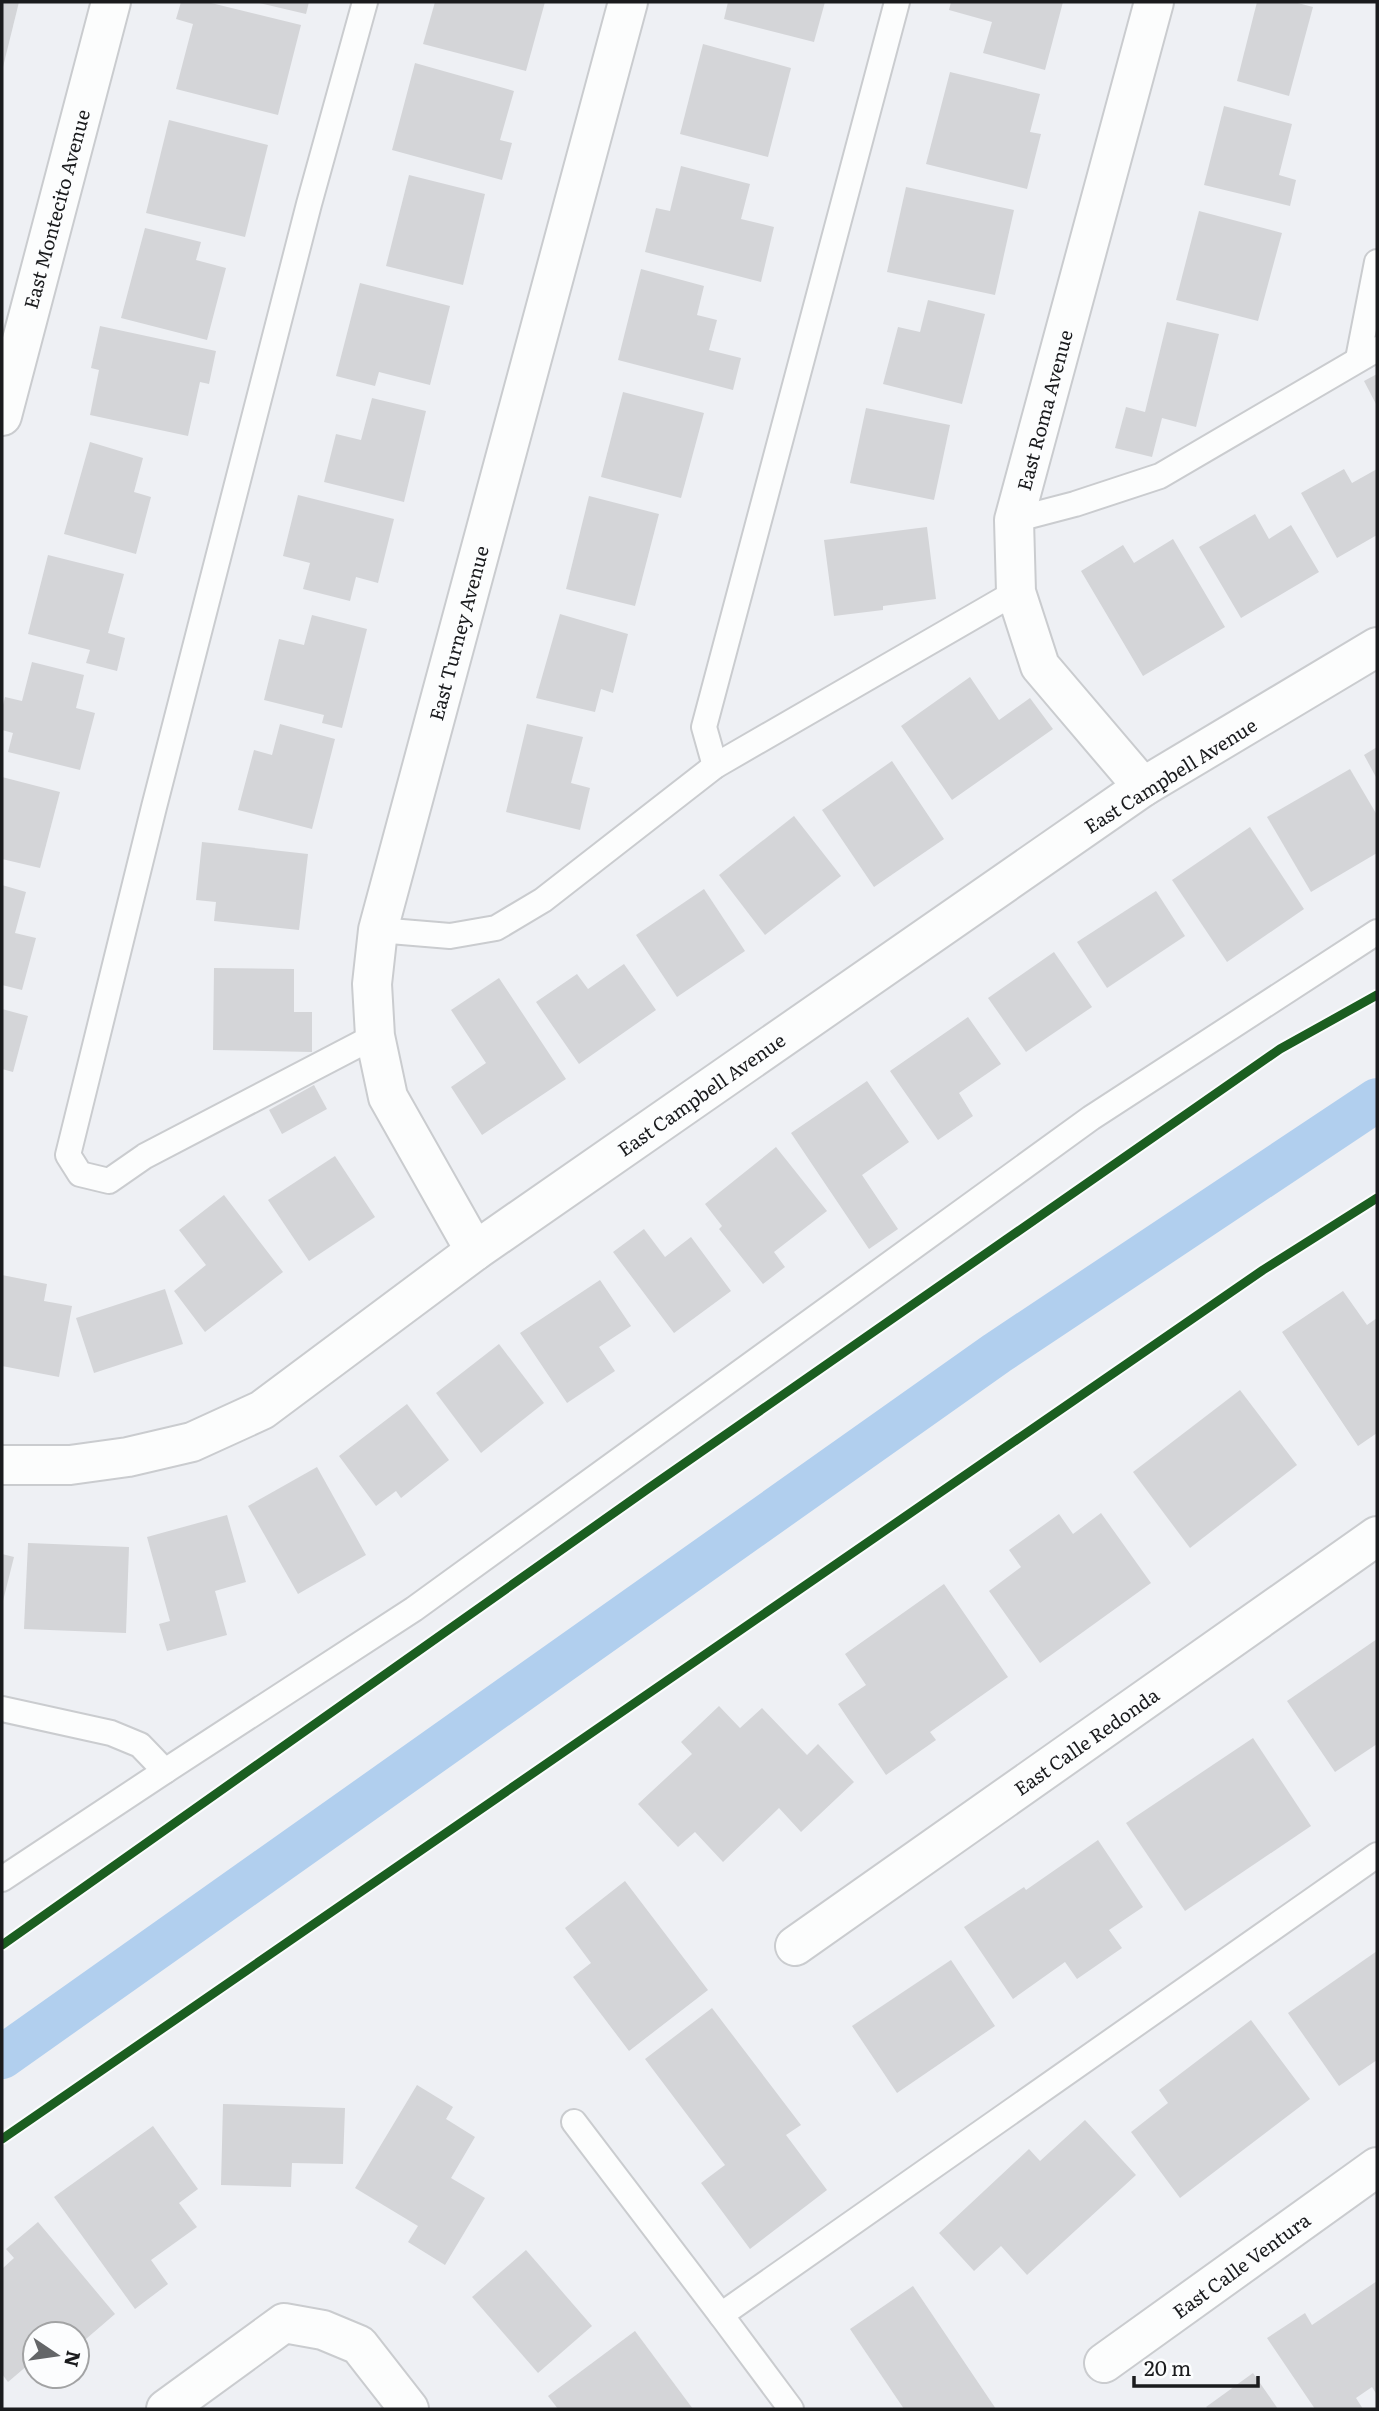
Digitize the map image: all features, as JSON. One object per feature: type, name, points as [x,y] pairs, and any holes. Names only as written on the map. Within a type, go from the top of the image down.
[{"type":"street","name":"East Montecito Avenue","points":[[2,416],[111,2]]},
{"type":"street","name":"East Turney Avenue","points":[[475,1251],[388,1097],[375,1036],[372,985],[378,930],[628,2]]},
{"type":"street","name":"East Roma Avenue","points":[[1143,787],[1040,666],[1016,592],[1014,520],[1154,2]]},
{"type":"street","name":"East Campbell Avenue","points":[[2,1465],[70,1465],[128,1457],[192,1442],[262,1410],[475,1251],[1143,787],[1377,648]]},
{"type":"street","name":"East Calle Redonda","points":[[796,1946],[1377,1536]]},
{"type":"street","name":"East Calle Ventura","points":[[1104,2362],[1377,2167]]},
{"type":"street","points":[[166,2409],[284,2323],[323,2330],[359,2345],[409,2409]]},
{"type":"lane","points":[[365,2],[309,204],[150,820],[68,1155],[80,1174],[109,1181],[145,1156],[375,1036]]},
{"type":"lane","points":[[715,766],[704,727],[897,2]]},
{"type":"lane","points":[[1014,520],[1075,504],[1160,476],[1368,354],[1377,262]]},
{"type":"lane","points":[[378,930],[450,936],[496,928],[543,900],[715,766],[1016,592]]},
{"type":"lane","points":[[2,1879],[414,1609],[1091,1118],[1377,932]]},
{"type":"lane","points":[[2,1709],[111,1733],[140,1745],[165,1771]]},
{"type":"lane","points":[[721,2315],[1377,1855]]},
{"type":"lane","points":[[574,2122],[791,2409]]},
{"type":"building","points":[[2,2],[19,2],[3,67],[2,67]]},
{"type":"building","points":[[181,2],[207,2],[301,25],[278,115],[176,89],[193,24],[176,19]]},
{"type":"building","points":[[255,2],[309,2],[306,14]]},
{"type":"building","points":[[435,2],[545,2],[526,71],[423,44]]},
{"type":"building","points":[[728,2],[825,2],[814,42],[724,19]]},
{"type":"building","points":[[951,2],[1063,2],[1045,70],[983,53],[992,22],[949,10]]},
{"type":"building","points":[[1257,2],[1294,2],[1313,7],[1289,96],[1237,81]]},
{"type":"building","points":[[703,44],[791,68],[768,157],[680,134]]},
{"type":"building","points":[[415,63],[514,91],[500,140],[512,143],[502,180],[392,150]]},
{"type":"building","points":[[950,72],[1040,94],[1030,132],[1041,134],[1027,189],[926,164]]},
{"type":"building","points":[[1224,106],[1292,124],[1279,175],[1296,180],[1290,206],[1204,185]]},
{"type":"building","points":[[169,120],[268,145],[245,237],[146,213]]},
{"type":"building","points":[[681,166],[750,184],[741,219],[774,227],[761,282],[645,252],[656,208],[670,211]]},
{"type":"building","points":[[409,175],[485,194],[463,285],[386,266]]},
{"type":"building","points":[[906,187],[1014,210],[995,295],[887,272]]},
{"type":"building","points":[[1199,211],[1282,233],[1258,321],[1176,300]]},
{"type":"building","points":[[145,228],[201,242],[196,260],[226,268],[207,340],[121,318]]},
{"type":"building","points":[[641,269],[704,286],[697,315],[717,320],[709,350],[741,358],[733,390],[618,360]]},
{"type":"building","points":[[360,283],[450,306],[430,385],[379,372],[375,386],[336,376]]},
{"type":"building","points":[[928,300],[985,314],[962,404],[883,384],[898,327],[920,332]]},
{"type":"building","points":[[1167,322],[1219,334],[1196,427],[1162,418],[1152,457],[1115,448],[1126,407],[1145,412]]},
{"type":"building","points":[[100,326],[216,351],[209,384],[200,382],[188,436],[90,415],[99,370],[91,368]]},
{"type":"building","points":[[1377,374],[1377,406],[1364,381]]},
{"type":"building","points":[[623,392],[704,413],[681,498],[601,477]]},
{"type":"building","points":[[372,398],[426,411],[404,502],[324,482],[336,434],[361,440]]},
{"type":"building","points":[[866,408],[950,425],[934,500],[850,483]]},
{"type":"building","points":[[90,442],[143,458],[134,492],[151,497],[136,554],[64,534]]},
{"type":"building","points":[[1344,469],[1352,483],[1377,469],[1377,535],[1337,558],[1301,493]]},
{"type":"building","points":[[298,495],[394,519],[378,583],[356,577],[350,601],[303,589],[310,563],[283,556]]},
{"type":"building","points":[[589,496],[659,514],[635,606],[566,589]]},
{"type":"building","points":[[1255,514],[1269,539],[1291,525],[1319,572],[1241,618],[1199,547]]},
{"type":"building","points":[[927,527],[936,599],[883,606],[883,610],[834,616],[824,540]]},
{"type":"building","points":[[1173,539],[1225,627],[1143,676],[1081,571],[1123,545],[1134,563]]},
{"type":"building","points":[[48,555],[124,574],[108,633],[125,638],[117,671],[86,663],[90,650],[28,634]]},
{"type":"building","points":[[560,614],[628,634],[613,693],[601,689],[595,712],[536,698]]},
{"type":"building","points":[[312,615],[367,629],[342,728],[322,723],[324,715],[264,700],[279,639],[304,645]]},
{"type":"building","points":[[32,662],[84,675],[76,708],[95,713],[80,770],[8,752],[13,733],[2,730],[5,697],[22,701]]},
{"type":"building","points":[[970,677],[999,720],[1030,698],[1053,729],[952,800],[901,726]]},
{"type":"building","points":[[280,724],[335,739],[312,829],[238,810],[254,750],[272,755]]},
{"type":"building","points":[[527,724],[583,737],[571,783],[590,788],[580,830],[506,812]]},
{"type":"building","points":[[1377,747],[1377,779],[1364,755]]},
{"type":"building","points":[[892,761],[944,839],[874,887],[822,810]]},
{"type":"building","points":[[1350,769],[1377,815],[1377,853],[1311,892],[1267,817]]},
{"type":"building","points":[[2,777],[60,792],[40,868],[2,859]]},
{"type":"building","points":[[794,816],[841,876],[765,935],[719,875]]},
{"type":"building","points":[[1250,827],[1304,909],[1227,962],[1172,880]]},
{"type":"building","points":[[202,842],[308,854],[299,930],[214,921],[216,902],[196,900]]},
{"type":"building","points":[[2,885],[26,892],[15,933],[36,938],[22,990],[2,985]]},
{"type":"building","points":[[704,889],[745,951],[677,997],[636,935]]},
{"type":"building","points":[[1156,891],[1185,936],[1107,988],[1077,942]]},
{"type":"building","points":[[1054,952],[1092,1007],[1026,1052],[988,998]]},
{"type":"building","points":[[624,964],[656,1010],[579,1064],[536,1002],[577,974],[588,989]]},
{"type":"building","points":[[214,968],[294,969],[294,1012],[312,1012],[312,1052],[213,1050]]},
{"type":"building","points":[[499,978],[566,1079],[482,1135],[451,1087],[486,1063],[451,1010]]},
{"type":"building","points":[[2,1009],[28,1016],[13,1072],[2,1069]]},
{"type":"building","points":[[968,1017],[1001,1064],[959,1093],[973,1116],[938,1140],[890,1071]]},
{"type":"building","points":[[867,1081],[909,1142],[862,1175],[898,1229],[869,1249],[791,1133]]},
{"type":"building","points":[[314,1085],[327,1109],[282,1134],[269,1110]]},
{"type":"building","points":[[776,1147],[827,1211],[774,1252],[785,1267],[763,1284],[719,1229],[722,1226],[705,1204]]},
{"type":"building","points":[[335,1156],[375,1217],[309,1261],[268,1200]]},
{"type":"building","points":[[224,1195],[283,1272],[205,1332],[174,1291],[206,1265],[179,1230]]},
{"type":"building","points":[[644,1229],[665,1257],[691,1237],[731,1291],[674,1333],[613,1252]]},
{"type":"building","points":[[2,1275],[47,1284],[44,1301],[72,1306],[59,1377],[2,1366]]},
{"type":"building","points":[[600,1280],[631,1326],[599,1347],[615,1371],[567,1403],[520,1333]]},
{"type":"building","points":[[165,1289],[183,1344],[94,1373],[76,1318]]},
{"type":"building","points":[[1343,1291],[1367,1325],[1377,1318],[1377,1433],[1358,1446],[1282,1332]]},
{"type":"building","points":[[499,1344],[544,1403],[481,1453],[436,1393]]},
{"type":"building","points":[[1240,1390],[1297,1465],[1190,1548],[1133,1472]]},
{"type":"building","points":[[407,1404],[449,1460],[401,1498],[396,1491],[376,1506],[339,1456]]},
{"type":"building","points":[[317,1467],[366,1555],[298,1594],[248,1506]]},
{"type":"building","points":[[1101,1513],[1151,1583],[1040,1663],[989,1591],[1021,1567],[1009,1550],[1059,1514],[1073,1534]]},
{"type":"building","points":[[227,1515],[246,1582],[215,1591],[227,1635],[167,1651],[159,1624],[170,1621],[147,1537]]},
{"type":"building","points":[[28,1543],[129,1547],[126,1633],[24,1629]]},
{"type":"building","points":[[2,1554],[14,1557],[3,1601],[2,1601]]},
{"type":"building","points":[[944,1584],[1008,1677],[930,1732],[936,1740],[886,1775],[838,1704],[866,1685],[845,1654]]},
{"type":"building","points":[[1377,1639],[1377,1744],[1335,1772],[1287,1701]]},
{"type":"building","points":[[719,1706],[740,1728],[762,1708],[807,1755],[818,1744],[854,1782],[801,1832],[779,1808],[723,1862],[695,1832],[678,1847],[638,1804],[692,1754],[681,1742]]},
{"type":"building","points":[[1253,1738],[1311,1826],[1185,1911],[1126,1823]]},
{"type":"building","points":[[1098,1840],[1143,1907],[1109,1930],[1122,1948],[1077,1979],[1065,1962],[1013,1999],[964,1927],[1024,1887],[1026,1890]]},
{"type":"building","points":[[625,1881],[708,1990],[629,2051],[573,1977],[591,1963],[565,1928]]},
{"type":"building","points":[[1377,1951],[1377,2060],[1339,2086],[1288,2013]]},
{"type":"building","points":[[951,1960],[995,2026],[897,2093],[852,2026]]},
{"type":"building","points":[[712,2008],[801,2125],[786,2135],[827,2190],[750,2249],[701,2183],[725,2165],[645,2059]]},
{"type":"building","points":[[1251,2020],[1310,2099],[1180,2198],[1131,2132],[1168,2103],[1159,2090]]},
{"type":"building","points":[[417,2085],[453,2107],[446,2119],[475,2137],[451,2178],[485,2198],[445,2265],[408,2242],[418,2226],[355,2188]]},
{"type":"building","points":[[223,2104],[345,2108],[343,2164],[292,2163],[291,2187],[221,2185]]},
{"type":"building","points":[[1085,2120],[1136,2175],[1027,2275],[1001,2246],[974,2271],[939,2233],[1029,2149],[1040,2161]]},
{"type":"building","points":[[153,2126],[198,2189],[179,2203],[197,2227],[151,2260],[168,2284],[135,2309],[54,2197]]},
{"type":"building","points":[[38,2222],[115,2314],[91,2335],[91,2320],[21,2320],[21,2371],[8,2382],[2,2374],[2,2269],[14,2258],[6,2249]]},
{"type":"building","points":[[526,2250],[592,2326],[538,2373],[472,2297]]},
{"type":"building","points":[[1377,2281],[1377,2395],[1372,2387],[1356,2398],[1363,2409],[1315,2409],[1267,2338],[1305,2313],[1312,2325]]},
{"type":"building","points":[[913,2286],[996,2409],[904,2409],[850,2329]]},
{"type":"building","points":[[635,2331],[693,2409],[558,2409],[548,2396]]},
{"type":"building","points":[[1253,2373],[1278,2409],[1206,2407]]},
{"type":"waterway","points":[[2,2057],[997,1353],[1377,1100]]},
{"type":"cycle path","points":[[2,1945],[649,1488],[1280,1049],[1377,995]]},
{"type":"cycle path","points":[[2,2139],[1263,1270],[1377,1198]]}]
